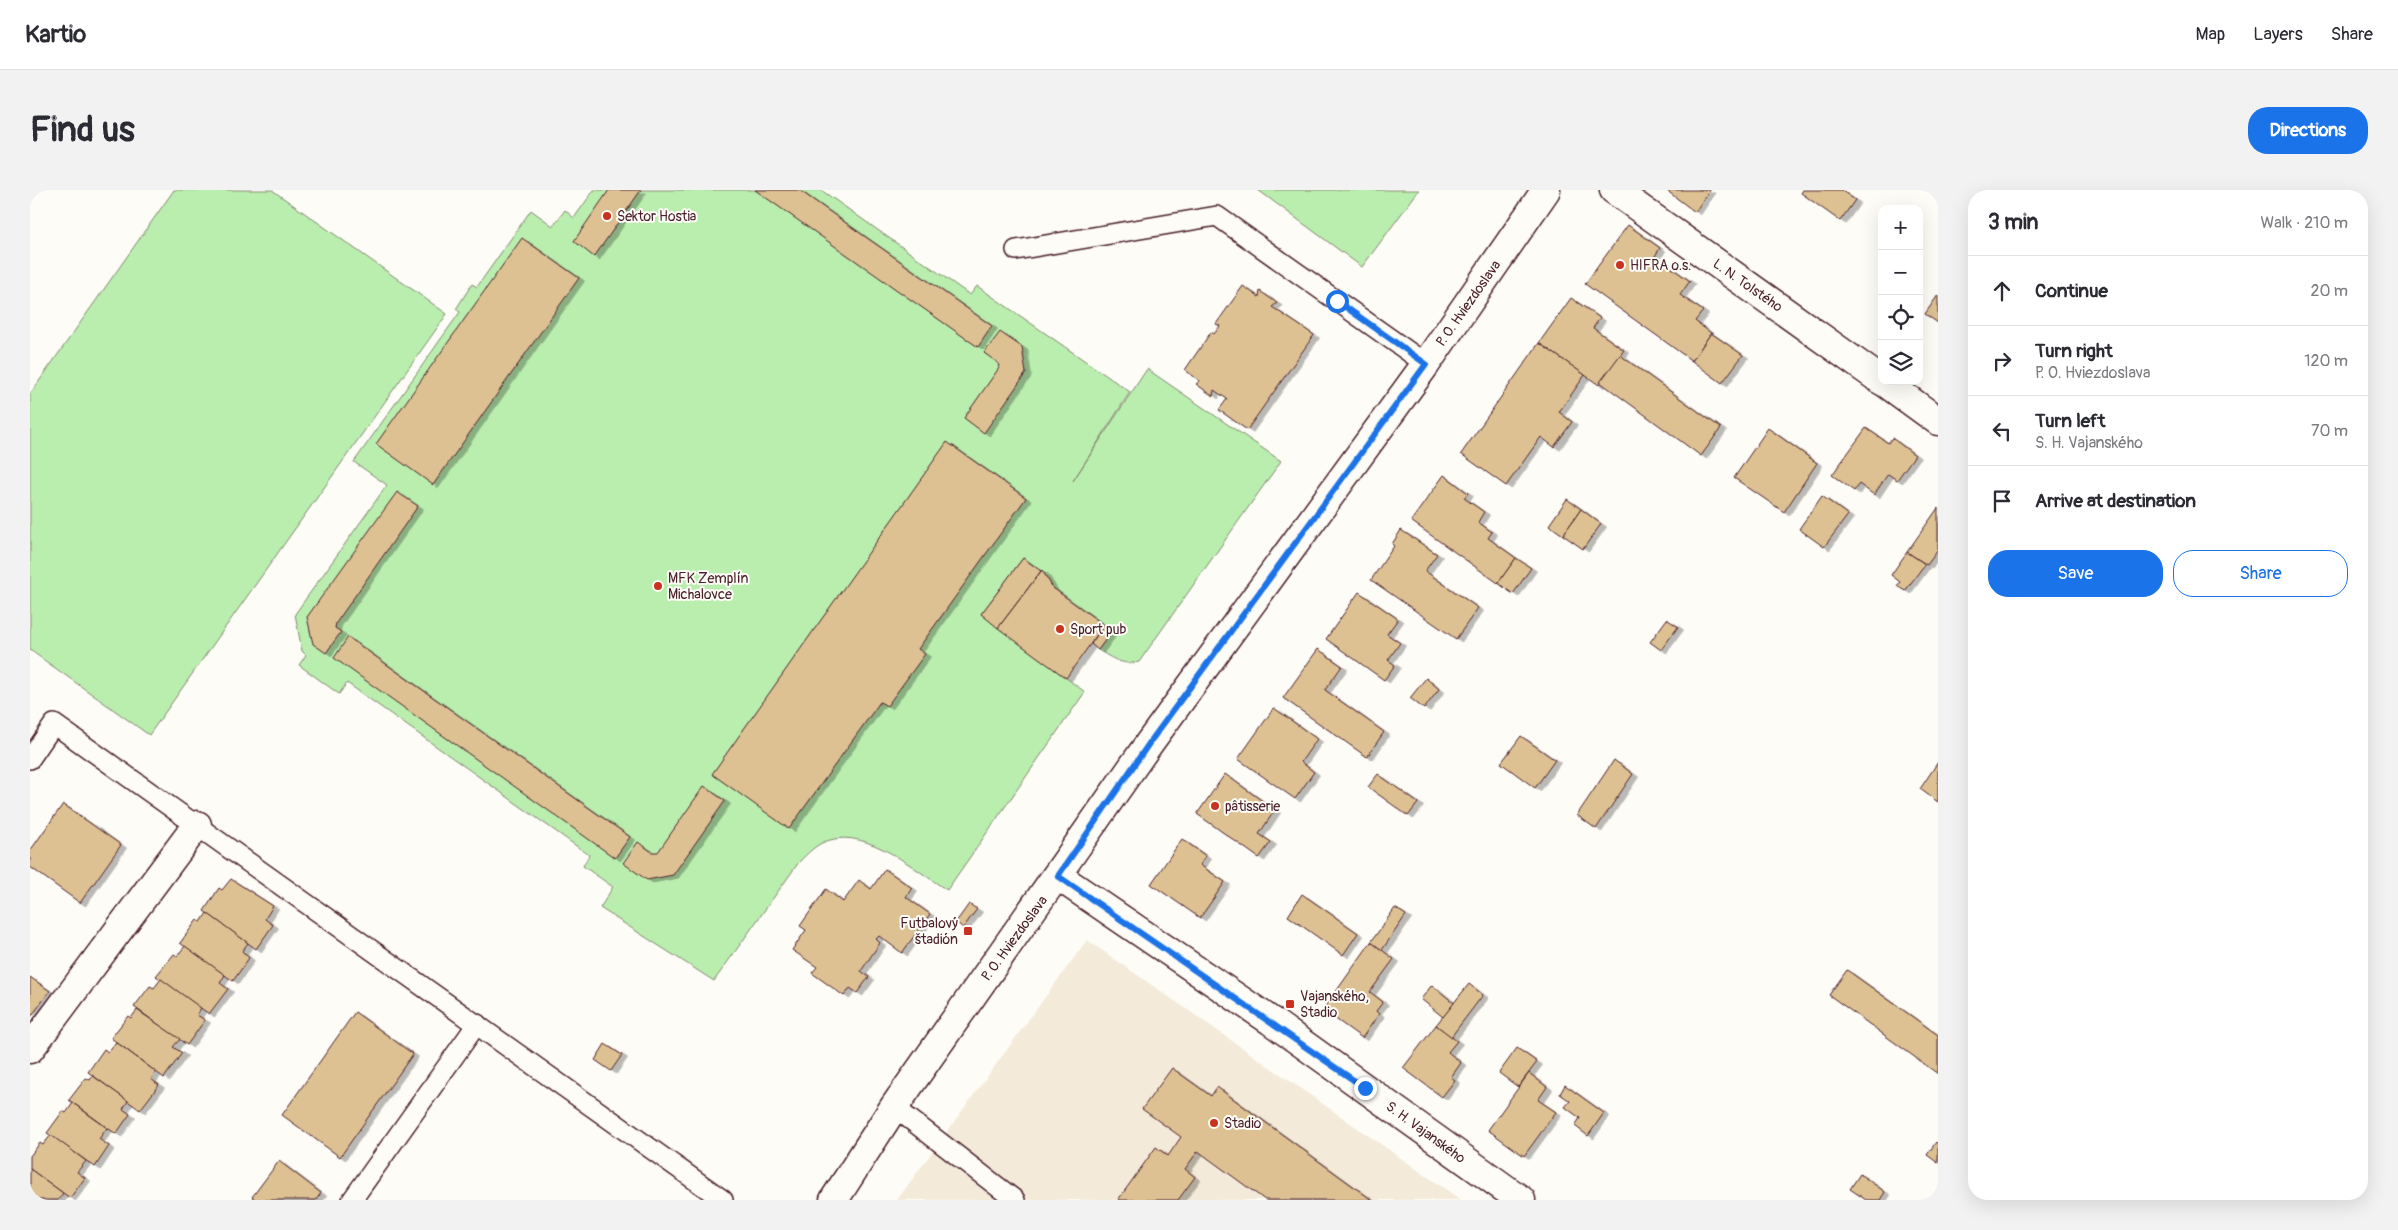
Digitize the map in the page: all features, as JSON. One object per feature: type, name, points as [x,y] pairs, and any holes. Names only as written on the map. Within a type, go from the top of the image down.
[{"type":"street","name":"P. O. Hviezdoslava","points":[[834,1200],[894,1108],[1150,742],[1426,364],[1546,190]]},
{"type":"street","name":"L. N. Tolstého","points":[[1614,190],[1878,378]]},
{"type":"street","name":"L. N. Tolstého","points":[[1888,385],[1938,421]]},
{"type":"street","points":[[30,1049],[197,825]]},
{"type":"street","name":"S. H. Vajanského","points":[[1058,876],[1271,1021],[1521,1200]]},
{"type":"lane","points":[[1016,250],[1217,216],[1426,364]]},
{"type":"lane","points":[[30,759],[54,724],[723,1200]]},
{"type":"lane","points":[[352,1200],[477,1024]]},
{"type":"lane","points":[[894,1108],[1015,1200]]},
{"type":"shaded area","points":[[1087,940],[1461,1200],[897,1200]]},
{"type":"green space","points":[[174,190],[272,190],[447,314],[149,735],[30,650],[30,394]]},
{"type":"green space","name":"MFK Zemplín Michalovce","points":[[594,190],[821,190],[970,295],[977,286],[1130,392],[1073,481],[1147,369],[1281,461],[1139,662],[1122,662],[1098,650],[1112,631],[1053,588],[1042,570],[1023,558],[981,614],[1085,692],[947,890],[906,862],[876,846],[860,840],[845,838],[825,841],[799,862],[714,981],[600,908],[613,887],[583,866],[589,855],[347,683],[339,694],[299,665],[306,655],[302,651],[295,614],[387,485],[354,462],[460,312],[456,309],[472,284],[477,287],[531,210],[553,226],[565,210],[574,218]]},
{"type":"green space","points":[[1258,190],[1419,190],[1362,267]]},
{"type":"building","name":"Sektor Hostia","points":[[609,190],[641,190],[594,257],[574,241]]},
{"type":"building","points":[[755,190],[799,190],[992,326],[978,347]]},
{"type":"building","points":[[1666,190],[1710,190],[1695,212]]},
{"type":"building","points":[[1803,190],[1841,190],[1855,200],[1840,221],[1801,193]]},
{"type":"building","points":[[1628,225],[1660,248],[1655,256],[1690,281],[1680,295],[1703,311],[1695,321],[1711,333],[1692,361],[1585,284]]},
{"type":"building","points":[[522,238],[579,278],[433,485],[376,444]]},
{"type":"building","points":[[1243,286],[1259,297],[1260,291],[1277,303],[1272,307],[1314,335],[1247,430],[1219,410],[1227,399],[1214,390],[1213,396],[1196,384],[1200,381],[1185,370],[1211,332],[1214,334],[1220,326],[1216,324]]},
{"type":"building","points":[[1938,295],[1938,323],[1925,314]]},
{"type":"building","points":[[1571,298],[1600,318],[1593,328],[1624,350],[1599,385],[1539,343]]},
{"type":"building","points":[[1000,332],[1022,347],[1026,373],[984,433],[964,418],[999,368],[998,363],[984,353]]},
{"type":"building","points":[[1711,333],[1743,355],[1722,383],[1692,361]]},
{"type":"building","points":[[1539,343],[1585,375],[1559,412],[1572,422],[1554,447],[1541,437],[1506,486],[1461,454]]},
{"type":"building","points":[[1620,355],[1721,428],[1701,456],[1600,382]]},
{"type":"building","points":[[1768,428],[1817,463],[1784,512],[1734,478]]},
{"type":"building","points":[[1866,428],[1888,443],[1892,438],[1915,455],[1897,480],[1888,474],[1874,495],[1859,484],[1854,491],[1832,475]]},
{"type":"building","points":[[947,442],[1026,498],[918,649],[925,654],[887,706],[880,702],[789,829],[712,774]]},
{"type":"building","points":[[1444,475],[1468,493],[1464,498],[1484,512],[1478,522],[1492,532],[1488,538],[1516,558],[1498,583],[1411,521]]},
{"type":"building","points":[[397,492],[418,506],[336,623],[335,628],[341,632],[326,653],[313,644],[307,617]]},
{"type":"building","points":[[1822,496],[1848,515],[1824,547],[1799,529]]},
{"type":"building","points":[[1567,499],[1581,509],[1563,535],[1549,525]]},
{"type":"building","points":[[1938,508],[1938,550],[1927,565],[1907,552]]},
{"type":"building","points":[[1581,509],[1601,524],[1583,549],[1563,535]]},
{"type":"building","points":[[1401,530],[1437,554],[1425,571],[1478,608],[1456,639],[1371,580],[1394,546],[1392,544]]},
{"type":"building","points":[[1907,552],[1925,564],[1905,591],[1897,586],[1900,582],[1891,575]]},
{"type":"building","points":[[1023,558],[1041,571],[998,628],[981,614]]},
{"type":"building","points":[[1516,558],[1531,568],[1513,594],[1498,583]]},
{"type":"building","points":[[1042,570],[1053,588],[1104,625],[1066,678],[998,628]]},
{"type":"building","points":[[1359,592],[1398,619],[1387,634],[1400,643],[1388,660],[1395,665],[1384,680],[1326,639]]},
{"type":"building","points":[[1667,619],[1678,627],[1661,650],[1650,642]]},
{"type":"building","points":[[1104,625],[1112,631],[1098,650],[1091,644]]},
{"type":"building","points":[[348,637],[630,837],[615,858],[334,658]]},
{"type":"building","points":[[1318,649],[1342,666],[1325,690],[1384,732],[1367,757],[1283,698]]},
{"type":"building","points":[[1426,678],[1439,689],[1424,709],[1410,698]]},
{"type":"building","points":[[1274,708],[1317,739],[1301,762],[1314,772],[1295,799],[1238,759]]},
{"type":"building","points":[[1521,736],[1555,760],[1535,788],[1501,763]]},
{"type":"building","points":[[1614,760],[1633,774],[1596,829],[1577,815]]},
{"type":"building","points":[[1938,762],[1938,802],[1920,789]]},
{"type":"building","points":[[1225,774],[1275,810],[1259,834],[1271,842],[1259,858],[1197,814]]},
{"type":"building","points":[[1378,774],[1418,803],[1408,816],[1368,787]]},
{"type":"building","points":[[704,786],[725,801],[673,875],[647,880],[623,863],[638,842],[652,852],[658,852]]},
{"type":"building","points":[[63,804],[121,845],[80,903],[30,867],[30,851]]},
{"type":"building","points":[[1182,839],[1206,856],[1200,865],[1225,882],[1200,918],[1151,884]]},
{"type":"building","points":[[885,869],[912,888],[906,897],[930,914],[902,953],[879,936],[876,939],[880,943],[861,971],[869,977],[857,993],[850,988],[844,996],[812,973],[817,967],[792,950],[806,930],[800,926],[826,889],[843,902],[859,880],[871,889]]},
{"type":"building","points":[[231,879],[273,906],[265,919],[273,925],[256,949],[204,911],[219,888],[222,890]]},
{"type":"building","points":[[1302,894],[1358,933],[1343,955],[1288,916]]},
{"type":"building","points":[[969,904],[977,909],[963,928],[956,922]]},
{"type":"building","points":[[1395,908],[1406,915],[1382,950],[1371,942]]},
{"type":"building","points":[[207,913],[248,943],[242,951],[249,958],[233,981],[180,943],[197,920],[201,922]]},
{"type":"building","points":[[1371,942],[1394,959],[1370,992],[1383,1002],[1376,1011],[1379,1014],[1362,1038],[1323,1010]]},
{"type":"building","points":[[185,946],[225,975],[220,983],[228,989],[209,1014],[156,976],[174,954],[177,956]]},
{"type":"building","points":[[1847,970],[1938,1035],[1938,1074],[1829,995]]},
{"type":"building","points":[[30,977],[50,991],[30,1018]]},
{"type":"building","points":[[161,979],[201,1008],[197,1015],[205,1020],[187,1045],[134,1007],[150,986],[154,988]]},
{"type":"building","points":[[1469,984],[1483,995],[1451,1037],[1436,1025]]},
{"type":"building","points":[[1432,985],[1454,1003],[1443,1017],[1421,999]]},
{"type":"building","points":[[137,1010],[180,1039],[173,1047],[182,1053],[164,1078],[111,1038],[128,1016],[131,1018]]},
{"type":"building","points":[[355,1012],[413,1054],[340,1157],[282,1115]]},
{"type":"building","points":[[1436,1025],[1457,1041],[1448,1052],[1461,1063],[1451,1077],[1455,1080],[1442,1097],[1403,1068]]},
{"type":"building","points":[[116,1042],[156,1072],[151,1079],[159,1085],[140,1110],[88,1072],[104,1049],[108,1052]]},
{"type":"building","points":[[605,1044],[622,1055],[611,1071],[595,1060]]},
{"type":"building","points":[[1517,1048],[1537,1062],[1518,1087],[1499,1073]]},
{"type":"building","name":"Stadio","points":[[1172,1068],[1211,1096],[1217,1087],[1372,1200],[1265,1200],[1198,1151],[1185,1169],[1195,1177],[1178,1200],[1118,1200],[1156,1147],[1168,1156],[1181,1137],[1142,1109]]},
{"type":"building","points":[[1529,1073],[1547,1087],[1538,1100],[1556,1112],[1524,1156],[1488,1130]]},
{"type":"building","points":[[93,1076],[128,1101],[123,1109],[130,1114],[116,1134],[69,1100],[86,1078],[90,1080]]},
{"type":"building","points":[[1565,1085],[1604,1113],[1588,1136],[1575,1126],[1580,1118],[1565,1107],[1570,1101],[1560,1094]]},
{"type":"building","points":[[73,1103],[107,1128],[99,1139],[109,1146],[95,1167],[47,1133],[63,1111],[66,1113]]},
{"type":"building","points":[[51,1135],[86,1161],[77,1172],[85,1178],[70,1198],[30,1169],[30,1156],[40,1143],[43,1145]]},
{"type":"building","points":[[1936,1142],[1938,1144],[1938,1163],[1927,1155]]},
{"type":"building","points":[[279,1161],[321,1193],[316,1200],[256,1200],[252,1197]]},
{"type":"building","points":[[30,1169],[63,1193],[58,1200],[30,1200]]},
{"type":"building","points":[[1860,1174],[1885,1192],[1880,1200],[1866,1200],[1850,1189]]},
{"type":"place","name":"Sektor Hostia","points":[[607,216]]},
{"type":"place","name":"HIFRA o.s.","points":[[1620,265]]},
{"type":"place","name":"MFK Zemplín Michalovce","points":[[658,586]]},
{"type":"place","name":"Sport pub","points":[[1060,629]]},
{"type":"place","name":"pâtisserie","points":[[1215,806]]},
{"type":"place","name":"Futbalový štadión","points":[[968,931]]},
{"type":"place","name":"Vajanského, Stadio","points":[[1290,1004]]},
{"type":"place","name":"Stadio","points":[[1214,1123]]},
{"type":"route","points":[[1337,301],[1426,364],[1150,742],[1058,876],[1271,1021],[1365,1088]]}]
